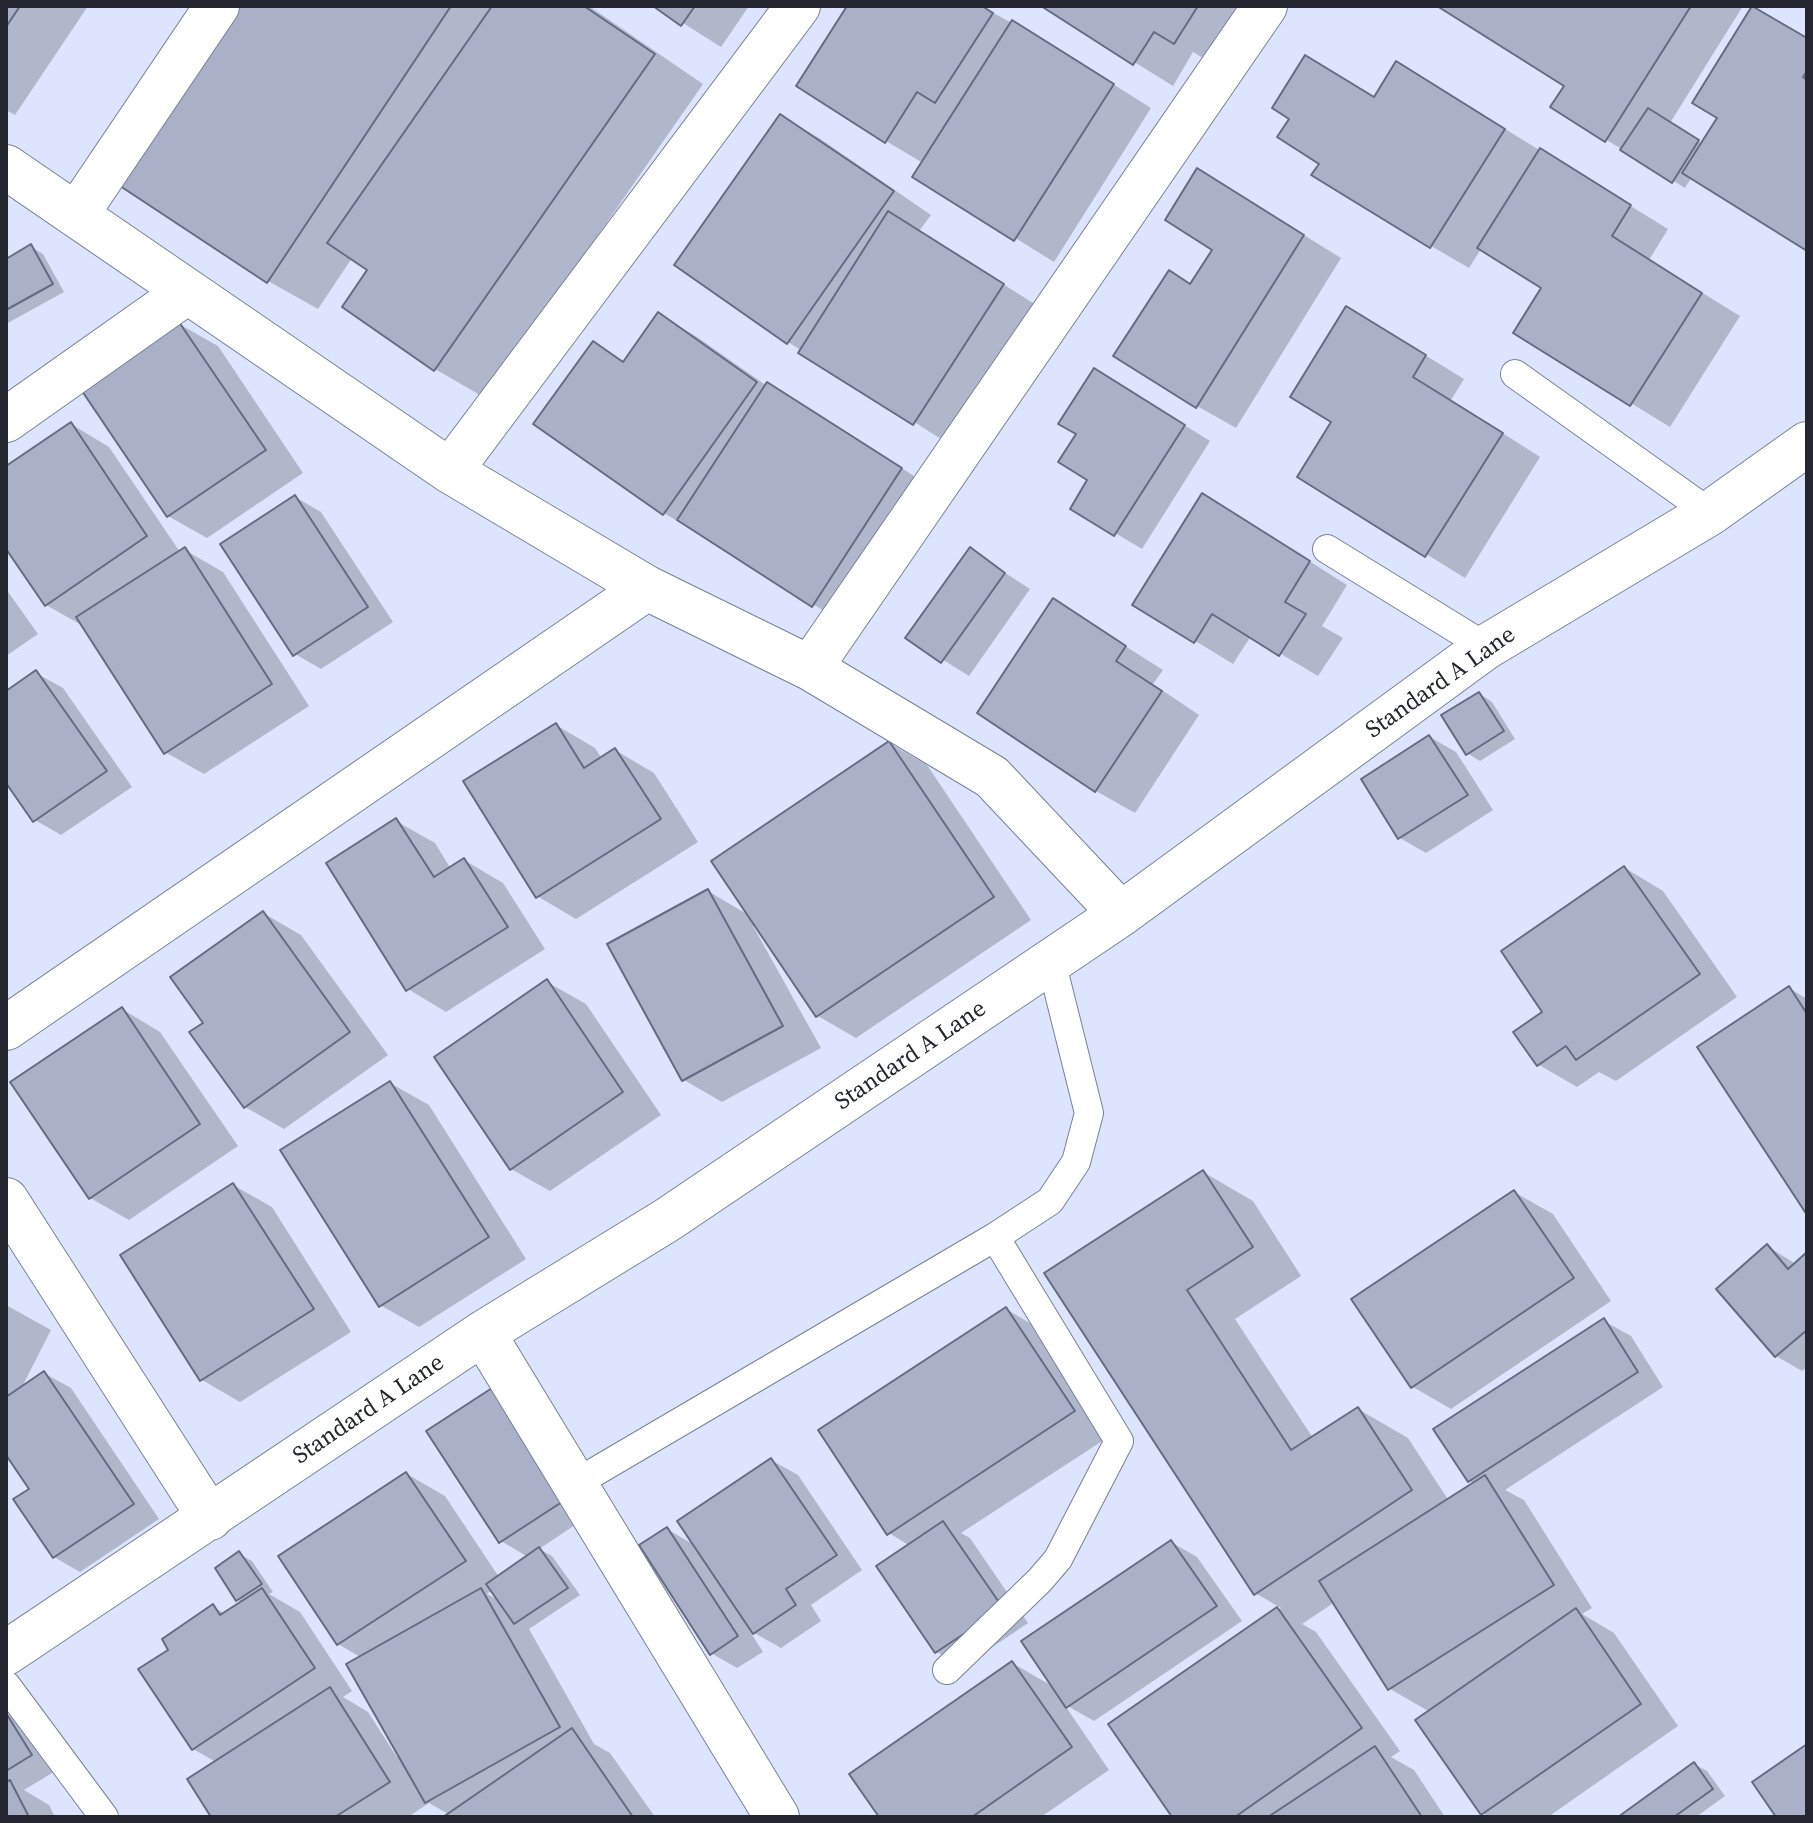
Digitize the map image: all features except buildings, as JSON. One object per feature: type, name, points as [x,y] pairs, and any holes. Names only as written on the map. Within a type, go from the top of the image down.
[{"type":"street","points":[[76,215],[217,6]]},
{"type":"street","points":[[450,471],[798,6]]},
{"type":"street","points":[[810,668],[1265,6]]},
{"type":"street","points":[[6,167],[450,471],[647,588],[810,668],[992,777],[1121,914]]},
{"type":"street","points":[[6,420],[187,292]]},
{"type":"street","name":"Standard A Lane","points":[[6,1653],[483,1333],[667,1220],[1121,914],[1486,647],[1710,513],[1807,444]]},
{"type":"street","points":[[6,1028],[647,588]]},
{"type":"street","points":[[6,1200],[210,1518]]},
{"type":"street","points":[[483,1333],[777,1817]]},
{"type":"lane","points":[[1515,374],[1710,513]]},
{"type":"lane","points":[[1327,549],[1486,647]]},
{"type":"lane","points":[[576,1483],[995,1237],[1050,1201],[1076,1162],[1089,1113],[1051,961]]},
{"type":"lane","points":[[947,1670],[1058,1559],[1119,1441],[995,1237]]},
{"type":"lane","points":[[6,1685],[104,1817]]}]
